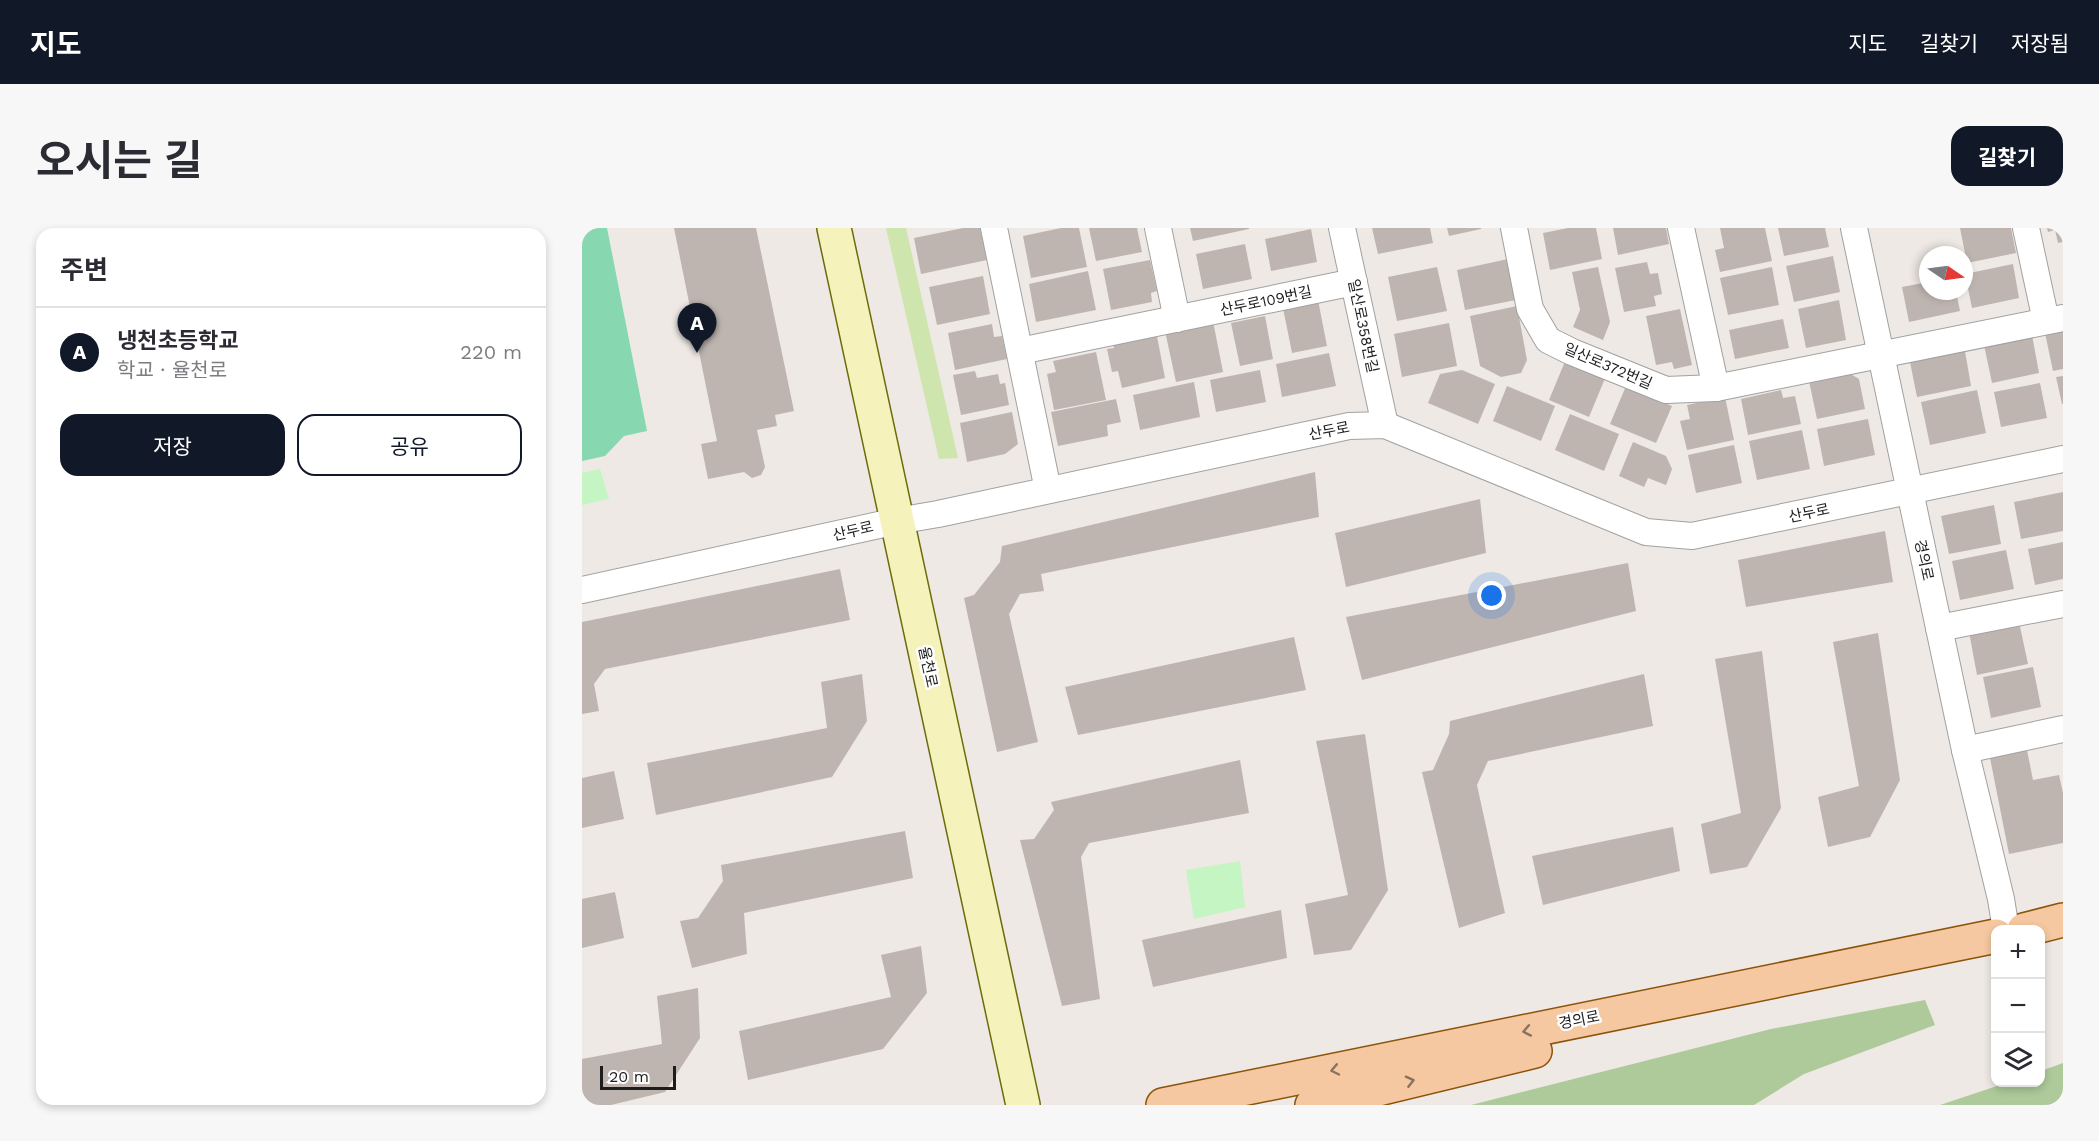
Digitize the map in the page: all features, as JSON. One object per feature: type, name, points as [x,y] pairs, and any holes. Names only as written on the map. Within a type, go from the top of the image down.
[{"type":"main road","name":"율천로","points":[[834,228],[1023,1105]]},
{"type":"main road","points":[[2044,925],[2063,920]]},
{"type":"main road","name":"경의로","points":[[1163,1105],[1991,937]]},
{"type":"main road","points":[[2045,944],[2063,940]]},
{"type":"main road","name":"경의로","points":[[1312,1105],[1528,1053],[1991,955]]},
{"type":"street","points":[[994,228],[1048,490]]},
{"type":"street","points":[[1158,228],[1177,320]]},
{"type":"street","name":"일산로358번길","points":[[1342,228],[1385,424]]},
{"type":"street","name":"일산로372번길","points":[[1514,228],[1530,309],[1548,340],[1666,390],[1716,388],[2055,320]]},
{"type":"street","points":[[1681,228],[1716,388]]},
{"type":"street","points":[[1854,228],[1909,492]]},
{"type":"street","points":[[2026,228],[2055,320]]},
{"type":"street","name":"산두로109번길","points":[[1020,351],[1354,282]]},
{"type":"street","name":"산두로","points":[[582,590],[1349,426],[1385,424],[1646,532],[1692,536],[2063,459]]},
{"type":"street","name":"경의로","points":[[1909,492],[2005,925]]},
{"type":"street","points":[[1939,628],[2063,604]]},
{"type":"street","points":[[1965,750],[2063,729]]},
{"type":"green space","points":[[582,228],[607,228],[647,431],[624,436],[605,456],[582,461]]},
{"type":"green space","points":[[886,228],[906,228],[958,458],[939,459]]},
{"type":"green space","points":[[600,469],[609,499],[582,505],[582,473]]},
{"type":"green space","points":[[1240,861],[1245,907],[1194,919],[1186,870]]},
{"type":"green space","points":[[1925,1000],[1935,1025],[1804,1074],[1754,1105],[1471,1105],[1771,1029]]},
{"type":"green space","points":[[2063,1063],[2063,1105],[1940,1105],[1994,1087],[2045,1087],[2045,1070]]},
{"type":"building","points":[[674,228],[756,228],[794,411],[775,415],[777,426],[757,430],[765,467],[761,475],[752,478],[744,472],[708,479],[701,444],[717,441]]},
{"type":"building","points":[[963,228],[980,228],[987,260],[921,274],[914,238]]},
{"type":"building","points":[[1061,228],[1079,228],[1087,267],[1031,278],[1023,236]]},
{"type":"building","points":[[1089,228],[1137,228],[1142,252],[1096,261]]},
{"type":"building","points":[[1190,228],[1249,228],[1249,229],[1193,241]]},
{"type":"building","points":[[1372,228],[1430,228],[1433,243],[1378,254]]},
{"type":"building","points":[[1447,228],[1481,228],[1481,229],[1449,236]]},
{"type":"building","points":[[1568,228],[1596,228],[1602,259],[1550,270],[1543,233]]},
{"type":"building","points":[[1613,228],[1666,228],[1669,244],[1618,255]]},
{"type":"building","points":[[1720,228],[1765,228],[1772,261],[1720,272],[1715,250],[1724,248]]},
{"type":"building","points":[[1778,228],[1825,228],[1829,247],[1784,256]]},
{"type":"building","points":[[1960,228],[2011,228],[2016,253],[1973,262],[1973,246],[1964,246]]},
{"type":"building","points":[[2047,228],[2063,228],[2063,242],[2058,243],[2055,230],[2048,232]]},
{"type":"building","points":[[1311,229],[1317,262],[1271,271],[1265,239]]},
{"type":"building","points":[[1245,244],[1252,279],[1203,289],[1196,254]]},
{"type":"building","points":[[1833,256],[1840,292],[1794,302],[1786,266]]},
{"type":"building","points":[[1508,259],[1516,300],[1465,310],[1457,270]]},
{"type":"building","points":[[1150,260],[1157,291],[1151,293],[1152,302],[1111,310],[1103,269]]},
{"type":"building","points":[[1647,262],[1650,274],[1658,273],[1662,294],[1654,296],[1656,306],[1624,312],[1615,268]]},
{"type":"building","points":[[2013,264],[2019,298],[1972,308],[1970,300],[1973,300],[1973,272]]},
{"type":"building","points":[[1437,267],[1447,311],[1397,321],[1388,277]]},
{"type":"building","points":[[1598,267],[1610,322],[1603,340],[1573,327],[1580,310],[1572,272]]},
{"type":"building","points":[[1772,267],[1779,305],[1728,315],[1720,278]]},
{"type":"building","points":[[1088,271],[1096,310],[1036,322],[1029,284]]},
{"type":"building","points":[[983,276],[990,314],[937,325],[929,287]]},
{"type":"building","points":[[1919,284],[1919,300],[1958,300],[1960,311],[1909,322],[1902,287]]},
{"type":"building","points":[[1318,300],[1327,346],[1292,353],[1283,308]]},
{"type":"building","points":[[1839,300],[1846,340],[1806,348],[1798,309]]},
{"type":"building","points":[[1517,306],[1527,360],[1521,373],[1501,377],[1480,366],[1470,316]]},
{"type":"building","points":[[1680,309],[1692,365],[1674,369],[1672,362],[1656,365],[1646,316]]},
{"type":"building","points":[[1265,316],[1273,359],[1240,366],[1231,323]]},
{"type":"building","points":[[1783,319],[1789,348],[1735,359],[1729,330]]},
{"type":"building","points":[[1213,321],[1223,372],[1176,382],[1165,331]]},
{"type":"building","points":[[1449,323],[1457,366],[1402,377],[1394,334]]},
{"type":"building","points":[[992,324],[994,337],[1002,336],[1007,359],[955,370],[948,333]]},
{"type":"building","points":[[2063,329],[2063,369],[2053,371],[2045,333]]},
{"type":"building","points":[[1156,331],[1165,378],[1122,388],[1118,371],[1112,372],[1107,349],[1114,348],[1112,340]]},
{"type":"building","points":[[2032,335],[2039,373],[1992,383],[1984,345]]},
{"type":"building","points":[[1965,351],[1971,386],[1917,397],[1910,362]]},
{"type":"building","points":[[1096,352],[1106,400],[1054,410],[1047,374],[1056,372],[1053,361]]},
{"type":"building","points":[[1329,353],[1336,386],[1282,397],[1276,364]]},
{"type":"building","points":[[1566,359],[1606,376],[1589,417],[1549,400]]},
{"type":"building","points":[[1260,370],[1266,402],[1216,412],[1210,380]]},
{"type":"building","points":[[1462,370],[1495,384],[1478,424],[1428,403],[1440,374]]},
{"type":"building","points":[[975,371],[977,378],[998,374],[1000,384],[1005,383],[1009,405],[961,415],[953,375]]},
{"type":"building","points":[[1849,373],[1859,379],[1865,409],[1817,419],[1809,381]]},
{"type":"building","points":[[2063,376],[2063,404],[2062,404],[2056,377]]},
{"type":"building","points":[[1194,382],[1200,417],[1140,430],[1133,395]]},
{"type":"building","points":[[2040,383],[2047,418],[2001,427],[1994,392]]},
{"type":"building","points":[[1507,386],[1555,406],[1541,441],[1493,421]]},
{"type":"building","points":[[1626,386],[1672,406],[1656,443],[1610,424]]},
{"type":"building","points":[[1781,390],[1783,398],[1795,396],[1801,424],[1748,435],[1741,399]]},
{"type":"building","points":[[1977,390],[1986,433],[1930,445],[1921,402]]},
{"type":"building","points":[[1725,397],[1734,440],[1687,450],[1680,421],[1690,419],[1687,405]]},
{"type":"building","points":[[1116,399],[1121,422],[1107,425],[1108,436],[1058,446],[1051,412]]},
{"type":"building","points":[[1012,412],[1018,444],[1005,454],[967,462],[960,423]]},
{"type":"building","points":[[1570,414],[1619,434],[1604,471],[1555,450]]},
{"type":"building","points":[[1868,419],[1875,455],[1824,466],[1817,429]]},
{"type":"building","points":[[1802,430],[1810,469],[1757,480],[1749,441]]},
{"type":"building","points":[[1633,442],[1666,456],[1672,469],[1666,485],[1648,478],[1644,487],[1619,476]]},
{"type":"building","points":[[1734,445],[1742,483],[1696,493],[1688,455]]},
{"type":"building","points":[[1315,472],[1319,517],[1041,574],[1044,591],[1020,594],[1009,614],[1038,742],[997,752],[964,598],[974,595],[1000,562],[1002,546]]},
{"type":"building","points":[[2063,492],[2063,531],[2021,539],[2014,502]]},
{"type":"building","points":[[1480,499],[1486,553],[1346,587],[1335,533]]},
{"type":"building","points":[[1994,505],[2001,544],[1949,554],[1941,516]]},
{"type":"building","points":[[1885,531],[1893,582],[1746,607],[1738,560]]},
{"type":"building","points":[[2063,542],[2063,579],[2035,585],[2028,549]]},
{"type":"building","points":[[2006,550],[2014,589],[1960,600],[1952,561]]},
{"type":"building","points":[[1628,563],[1636,611],[1362,680],[1346,617]]},
{"type":"building","points":[[840,569],[850,620],[605,669],[594,684],[599,711],[582,714],[582,622]]},
{"type":"building","points":[[2019,622],[2028,664],[1977,675],[1969,632]]},
{"type":"building","points":[[1878,633],[1900,780],[1870,837],[1828,847],[1818,797],[1859,786],[1833,642]]},
{"type":"building","points":[[1294,637],[1306,690],[1078,735],[1065,687]]},
{"type":"building","points":[[1762,651],[1781,808],[1747,867],[1710,874],[1701,824],[1741,813],[1715,659]]},
{"type":"building","points":[[2033,667],[2041,707],[1991,718],[1983,677]]},
{"type":"building","points":[[862,674],[867,721],[832,777],[656,815],[647,763],[827,728],[821,682]]},
{"type":"building","points":[[1644,674],[1653,726],[1488,761],[1477,785],[1505,913],[1459,928],[1422,772],[1433,770],[1449,734],[1450,721]]},
{"type":"building","points":[[1365,734],[1388,890],[1351,950],[1314,955],[1305,904],[1348,895],[1316,741]]},
{"type":"building","points":[[2026,745],[2033,780],[2059,775],[2063,793],[2063,843],[2009,854],[1989,753]]},
{"type":"building","points":[[1240,760],[1249,813],[1089,843],[1081,857],[1100,999],[1062,1006],[1020,840],[1034,839],[1054,810],[1051,802]]},
{"type":"building","points":[[614,771],[624,819],[582,828],[582,778]]},
{"type":"building","points":[[1673,827],[1680,871],[1543,905],[1532,856]]},
{"type":"building","points":[[905,831],[913,878],[744,913],[747,954],[692,968],[680,921],[698,918],[723,881],[721,865]]},
{"type":"building","points":[[615,892],[624,938],[582,948],[582,899]]},
{"type":"building","points":[[1281,910],[1287,958],[1153,987],[1142,940]]},
{"type":"building","points":[[921,946],[927,993],[883,1049],[748,1080],[739,1031],[891,997],[881,955]]},
{"type":"building","points":[[698,988],[700,1038],[665,1092],[611,1105],[582,1105],[582,1059],[662,1044],[657,996]]},
{"type":"place","name":"냉천초등학교","points":[[697,353]]}]
